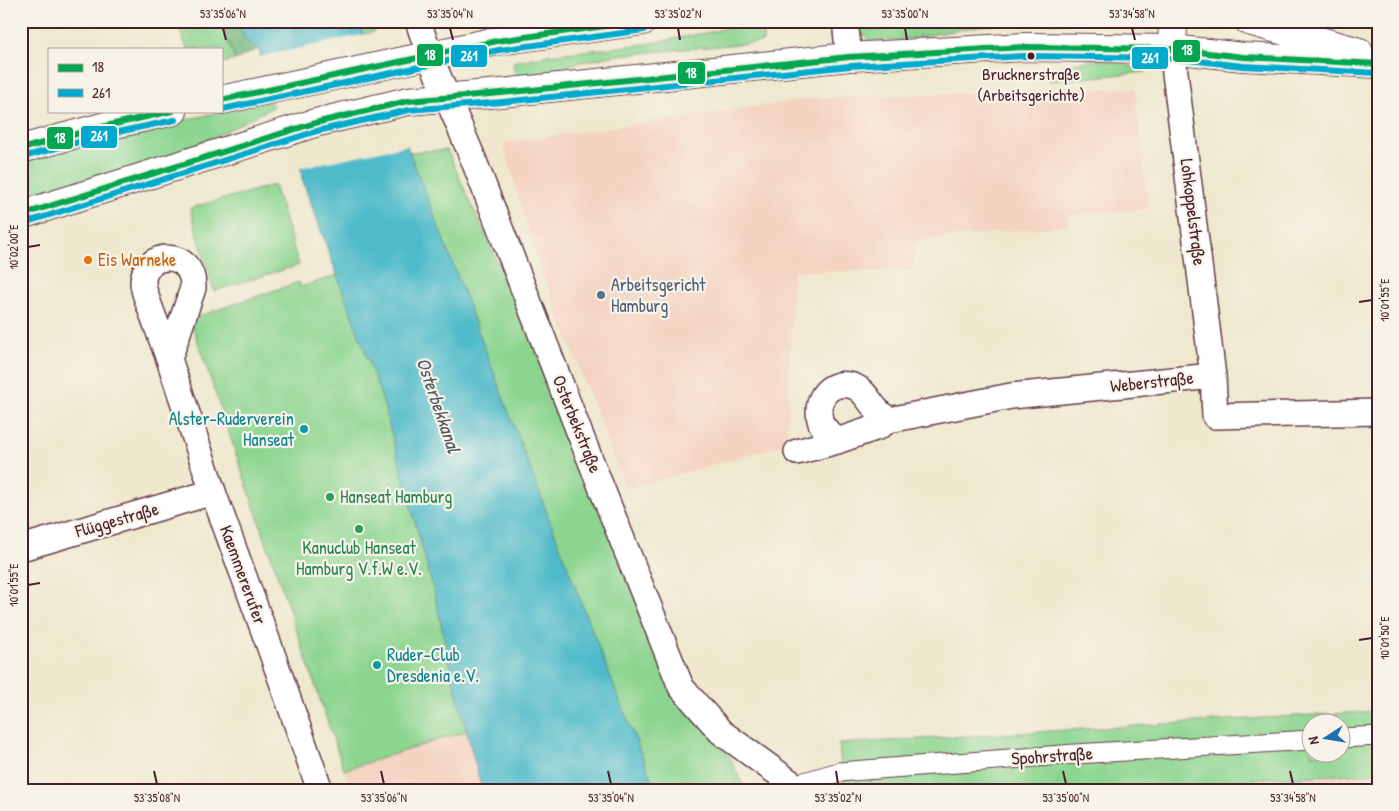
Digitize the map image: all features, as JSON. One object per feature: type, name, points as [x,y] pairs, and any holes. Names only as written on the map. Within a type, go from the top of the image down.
[{"type":"main road","points":[[222,100],[497,42],[643,21]]},
{"type":"main road","points":[[1172,49],[1173,21]]},
{"type":"main road","points":[[1249,21],[1378,57]]},
{"type":"main road","points":[[21,215],[315,123],[395,104],[448,98],[848,56],[1025,47],[1172,49],[1243,57],[1378,64]]},
{"type":"main road","points":[[21,149],[106,126],[168,112]]},
{"type":"street","name":"Osterbekstraße","points":[[418,21],[430,57],[472,156],[580,434],[681,686],[721,732],[794,785]]},
{"type":"street","points":[[845,21],[848,56]]},
{"type":"street","name":"Lohkoppelstraße","points":[[1172,49],[1213,376]]},
{"type":"street","name":"Kaemmererufer","points":[[168,359],[213,492],[320,790]]},
{"type":"street","name":"Weberstraße","points":[[797,452],[878,427],[889,420],[1011,396],[1213,376],[1215,416],[1378,412]]},
{"type":"street","points":[[837,441],[826,431],[820,420],[820,405],[824,393],[832,386],[840,384],[854,386],[866,394],[878,412],[889,420]]},
{"type":"street","name":"Flüggestraße","points":[[21,548],[213,492]]},
{"type":"street","points":[[1352,737],[1378,736]]},
{"type":"street","name":"Spohrstraße","points":[[794,785],[839,772],[1075,754],[1302,741]]},
{"type":"shaded area","points":[[1135,88],[1148,209],[1069,216],[1070,225],[915,241],[913,271],[793,271],[787,444],[626,489],[537,259],[503,143],[816,98]]},
{"type":"shaded area","points":[[467,731],[482,790],[351,790],[344,770]]},
{"type":"shaded area","points":[[1378,774],[1378,790],[1256,790],[1254,781]]},
{"type":"green space","points":[[177,21],[220,21],[235,60],[222,63],[222,48],[187,48]]},
{"type":"green space","points":[[220,21],[237,21],[244,38],[258,49],[235,60]]},
{"type":"green space","points":[[358,21],[378,21],[374,31],[363,35]]},
{"type":"green space","points":[[763,21],[763,42],[618,55],[581,62],[544,73],[515,77],[513,62],[548,55],[646,44]]},
{"type":"green space","points":[[858,21],[1099,21],[1011,23],[981,26],[901,40],[869,41],[858,28]]},
{"type":"green space","points":[[1337,21],[1378,21],[1378,31]]},
{"type":"green space","points":[[1092,60],[1120,62],[1146,72],[1048,81],[1048,73],[1063,65]]},
{"type":"green space","points":[[270,101],[273,107],[216,136],[144,168],[21,206],[21,157]]},
{"type":"green space","points":[[447,150],[523,319],[675,693],[729,756],[745,790],[656,790],[575,588],[443,240],[404,152]]},
{"type":"green space","points":[[274,185],[299,265],[214,291],[190,208]]},
{"type":"green space","name":"Hanseat Hamburg","points":[[338,275],[382,398],[435,596],[467,731],[344,770],[190,319],[299,282],[301,287]]},
{"type":"green space","points":[[1378,711],[1378,773],[1252,779],[1254,790],[843,790],[839,744],[1302,716],[1302,764],[1352,764],[1352,714],[1329,714]]},
{"type":"water","name":"Osterbekkanal","points":[[237,21],[358,21],[444,241],[574,585],[656,790],[482,790],[456,691],[435,596],[382,398],[302,179],[300,157],[258,49],[244,38]]},
{"type":"pier","points":[[366,34],[409,145],[299,168],[297,157],[259,57]]},
{"type":"transit line","name":"18","points":[[222,100],[497,41],[641,21]]},
{"type":"transit line","name":"261","points":[[223,109],[499,50],[644,30]]},
{"type":"transit line","name":"18","points":[[21,215],[315,123],[408,101],[849,57],[1025,47],[1172,49],[1243,57],[1378,64]]},
{"type":"transit line","name":"261","points":[[24,223],[317,131],[409,110],[850,66],[1025,56],[1171,58],[1243,66],[1378,73]]},
{"type":"transit line","name":"18","points":[[21,149],[106,126],[168,112]]},
{"type":"transit line","name":"261","points":[[23,157],[108,134],[175,120]]},
{"type":"place","name":"Brucknerstraße (Arbeitsgerichte)","points":[[1031,56]]},
{"type":"place","name":"Eis Warneke","points":[[88,260]]},
{"type":"place","name":"Arbeitsgericht Hamburg","points":[[601,295]]},
{"type":"place","name":"Alster-Ruderverein Hanseat","points":[[304,429]]},
{"type":"place","name":"Hanseat Hamburg","points":[[330,497]]},
{"type":"place","name":"Kanuclub Hanseat Hamburg V.f.W e.V.","points":[[359,529]]},
{"type":"place","name":"Ruder-Club Dresdenia e.V.","points":[[377,665]]}]
